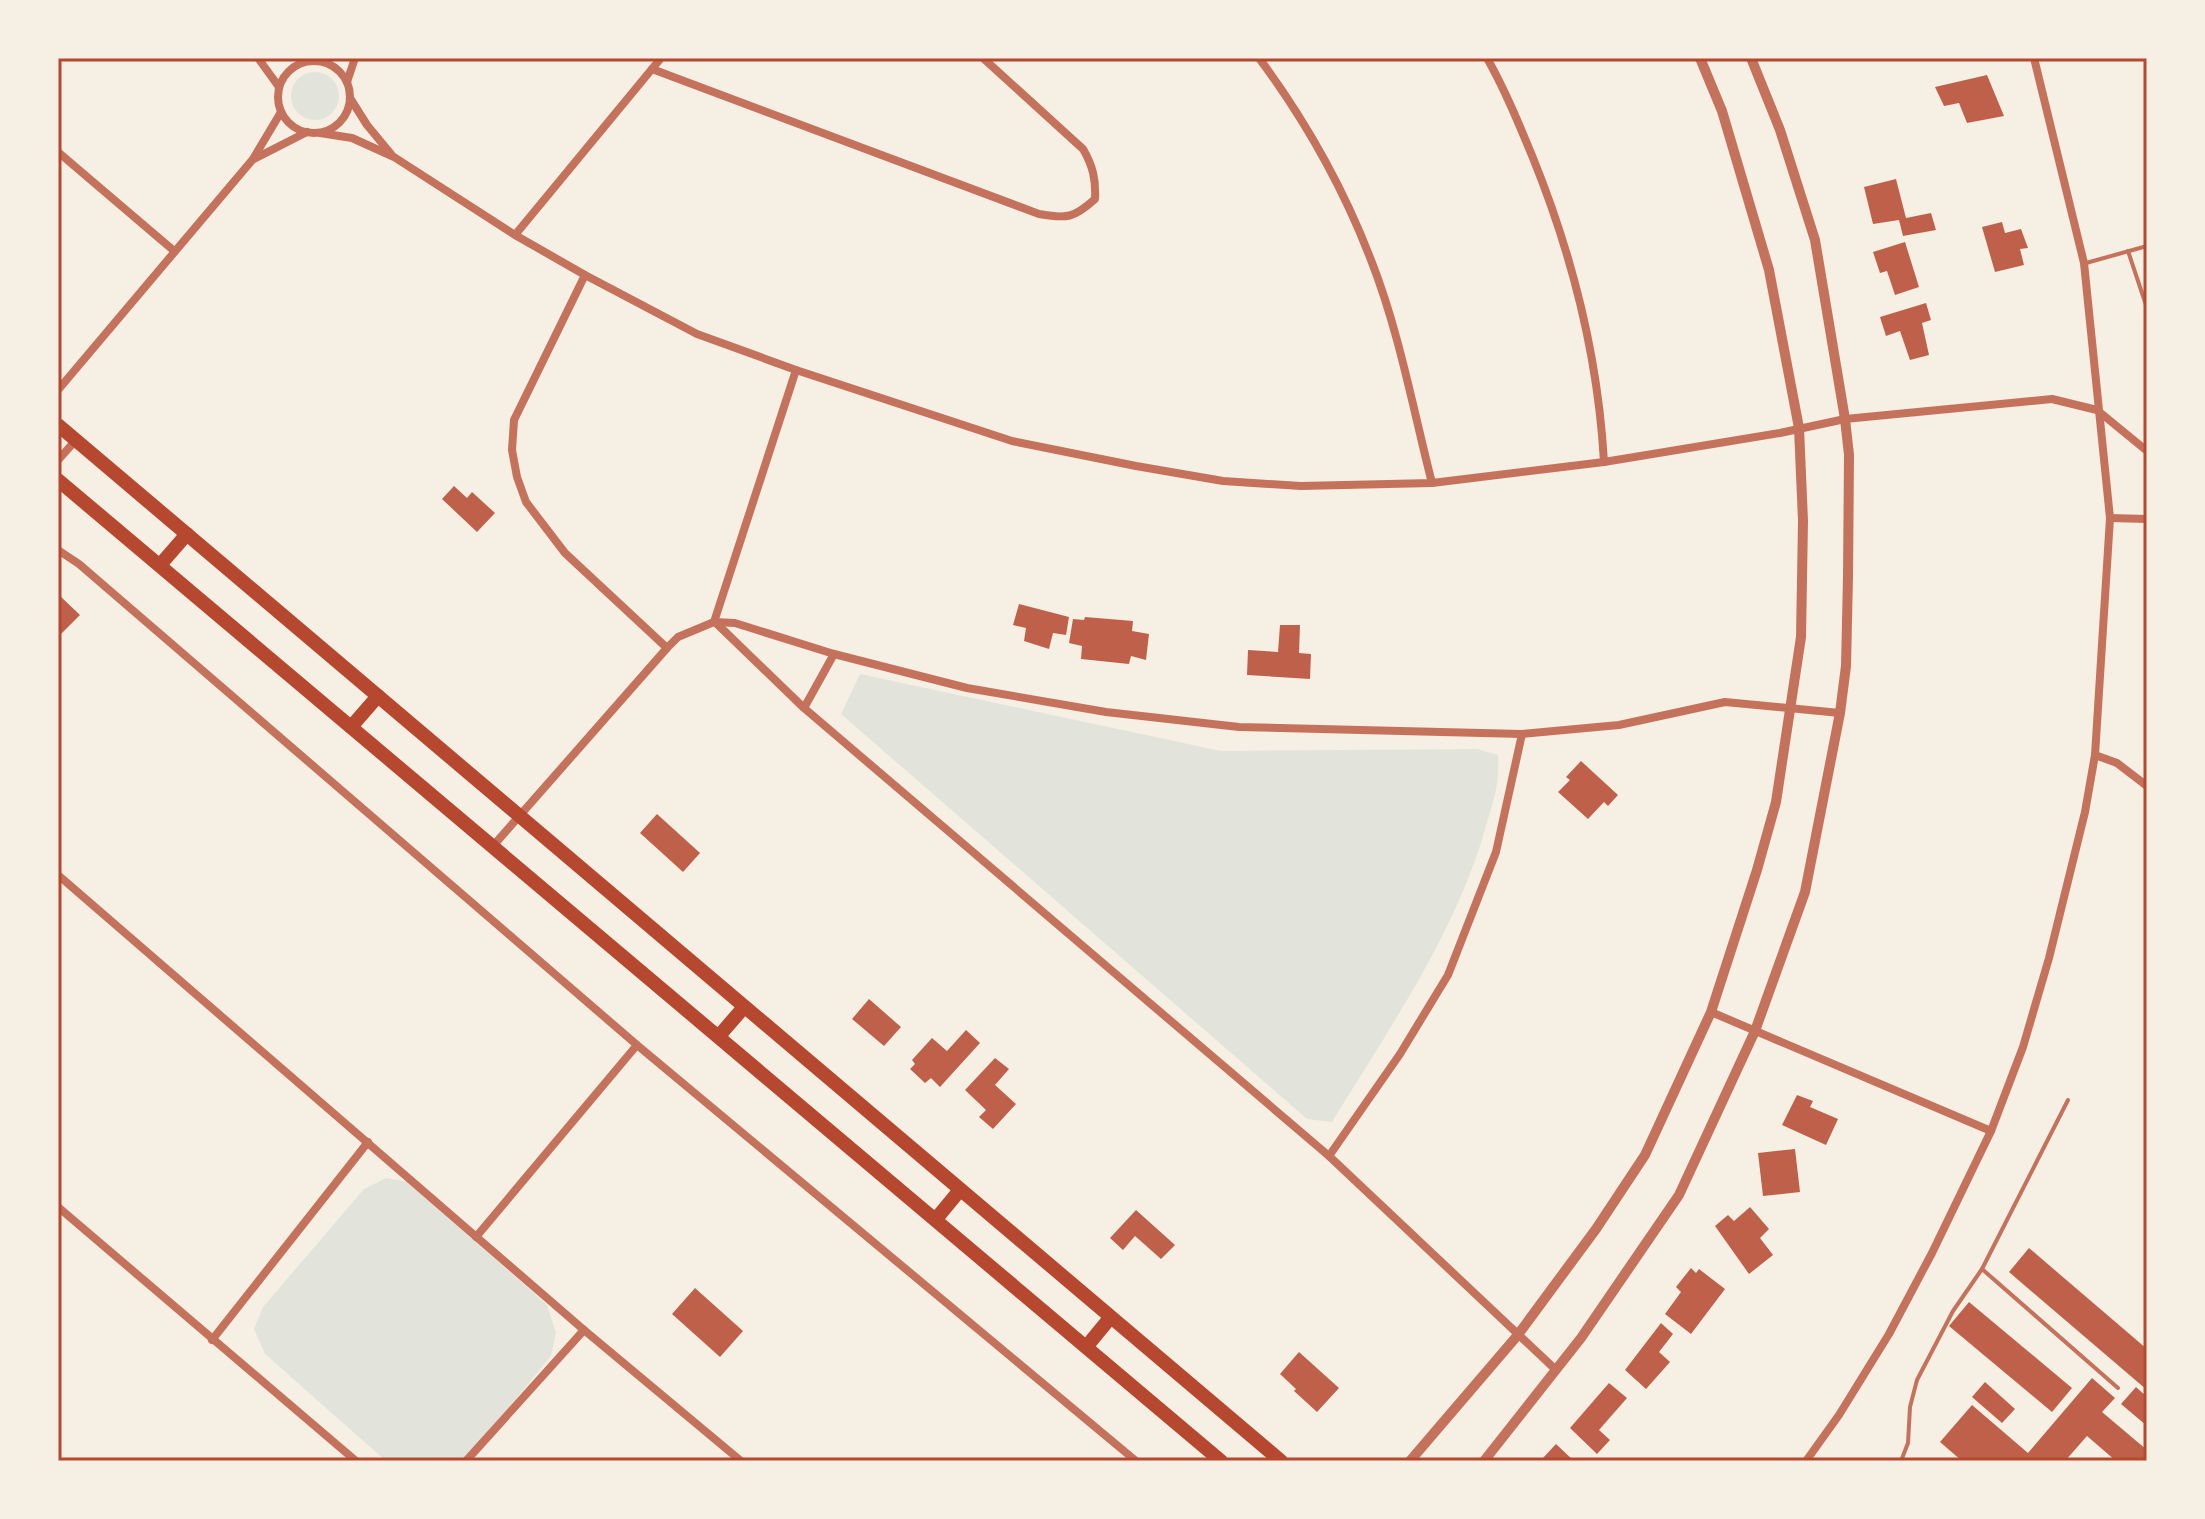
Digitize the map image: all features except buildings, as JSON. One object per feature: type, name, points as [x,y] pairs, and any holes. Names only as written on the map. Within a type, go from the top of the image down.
[{"type":"highway","points":[[58,425],[1281,1461]]},
{"type":"highway","points":[[58,480],[1221,1461]]},
{"type":"highway","points":[[160,565],[187,534]]},
{"type":"highway","points":[[351,727],[378,696]]},
{"type":"highway","points":[[719,1036],[744,1007]]},
{"type":"highway","points":[[936,1219],[960,1190]]},
{"type":"highway","points":[[1087,1346],[1110,1318]]},
{"type":"street","points":[[258,58],[279,87]]},
{"type":"street","points":[[288,58],[301,63]]},
{"type":"street","points":[[355,58],[347,82],[350,98],[367,125],[394,157]]},
{"type":"street","points":[[515,235],[661,58]]},
{"type":"street","points":[[652,69],[1039,214],[1063,218],[1080,212],[1095,199],[1096,180],[1083,149],[983,58]]},
{"type":"street","points":[[1259,58],[1291,101],[1349,206],[1372,263],[1432,483]]},
{"type":"street","points":[[1487,58],[1517,118],[1571,261],[1599,395],[1604,462]]},
{"type":"street","points":[[1410,1461],[1517,1336],[1596,1229],[1645,1155],[1711,1012],[1776,802],[1801,637],[1803,521],[1799,428],[1761,242],[1722,111],[1700,58]]},
{"type":"street","points":[[1484,1461],[1556,1370],[1679,1195],[1755,1031],[1805,892],[1840,713],[1846,666],[1848,577],[1849,455],[1845,419],[1815,240],[1780,130],[1751,58]]},
{"type":"street","points":[[1806,1461],[1839,1415],[1889,1334],[1991,1131],[2023,1047],[2049,958],[2085,812],[2095,755],[2110,518],[2084,263],[2034,58]]},
{"type":"street","points":[[347,82],[334,67],[318,60],[301,63],[287,72],[279,87],[281,112],[289,123],[307,132],[352,138],[394,157],[515,235],[697,334],[1012,441],[1223,481],[1301,486],[1432,483],[1604,462],[1845,419],[2052,399],[2097,410],[2147,451]]},
{"type":"street","points":[[320,133],[341,121],[350,98]]},
{"type":"street","points":[[58,390],[173,250],[253,159],[281,112]]},
{"type":"street","points":[[253,159],[307,132]]},
{"type":"street","points":[[58,152],[173,250]]},
{"type":"street","points":[[585,275],[514,420],[512,450],[517,477],[526,502],[565,553],[667,648]]},
{"type":"street","points":[[714,622],[796,370]]},
{"type":"street","points":[[58,460],[76,440]]},
{"type":"street","points":[[2110,518],[2147,519]]},
{"type":"street","points":[[58,550],[79,564],[637,1045],[1136,1461]]},
{"type":"street","points":[[493,846],[667,648],[678,637],[714,622],[735,623],[834,654],[967,688],[1106,712],[1239,727],[1522,734],[1619,725],[1725,702],[1840,713]]},
{"type":"street","points":[[714,622],[804,708],[1329,1156],[1556,1370]]},
{"type":"street","points":[[804,708],[834,654]]},
{"type":"street","points":[[1329,1156],[1400,1054],[1448,975],[1496,852],[1522,734]]},
{"type":"street","points":[[2095,755],[2117,763],[2147,786]]},
{"type":"street","points":[[58,875],[584,1330],[741,1461]]},
{"type":"street","points":[[1711,1012],[1991,1131]]},
{"type":"street","points":[[476,1237],[637,1045]]},
{"type":"street","points":[[212,1340],[368,1142]]},
{"type":"street","points":[[58,1207],[356,1461]]},
{"type":"street","points":[[466,1461],[584,1330]]},
{"type":"lane","points":[[2084,263],[2147,246]]},
{"type":"lane","points":[[2128,251],[2147,308]]},
{"type":"lane","points":[[1901,1461],[1908,1443],[1910,1407],[1917,1380],[1953,1311],[1982,1269],[2068,1100]]},
{"type":"lane","points":[[1982,1269],[2118,1388]]},
{"type":"shaded area","points":[[315,72],[332,79],[339,96],[332,113],[315,120],[298,113],[291,96],[298,79]]},
{"type":"shaded area","points":[[860,674],[1221,751],[1477,749],[1498,755],[1494,799],[1473,866],[1457,904],[1420,978],[1332,1122],[1307,1119],[841,714]]},
{"type":"shaded area","points":[[386,1178],[409,1182],[547,1305],[556,1333],[551,1356],[465,1461],[386,1461],[265,1354],[254,1329],[263,1307],[364,1189]]}]
